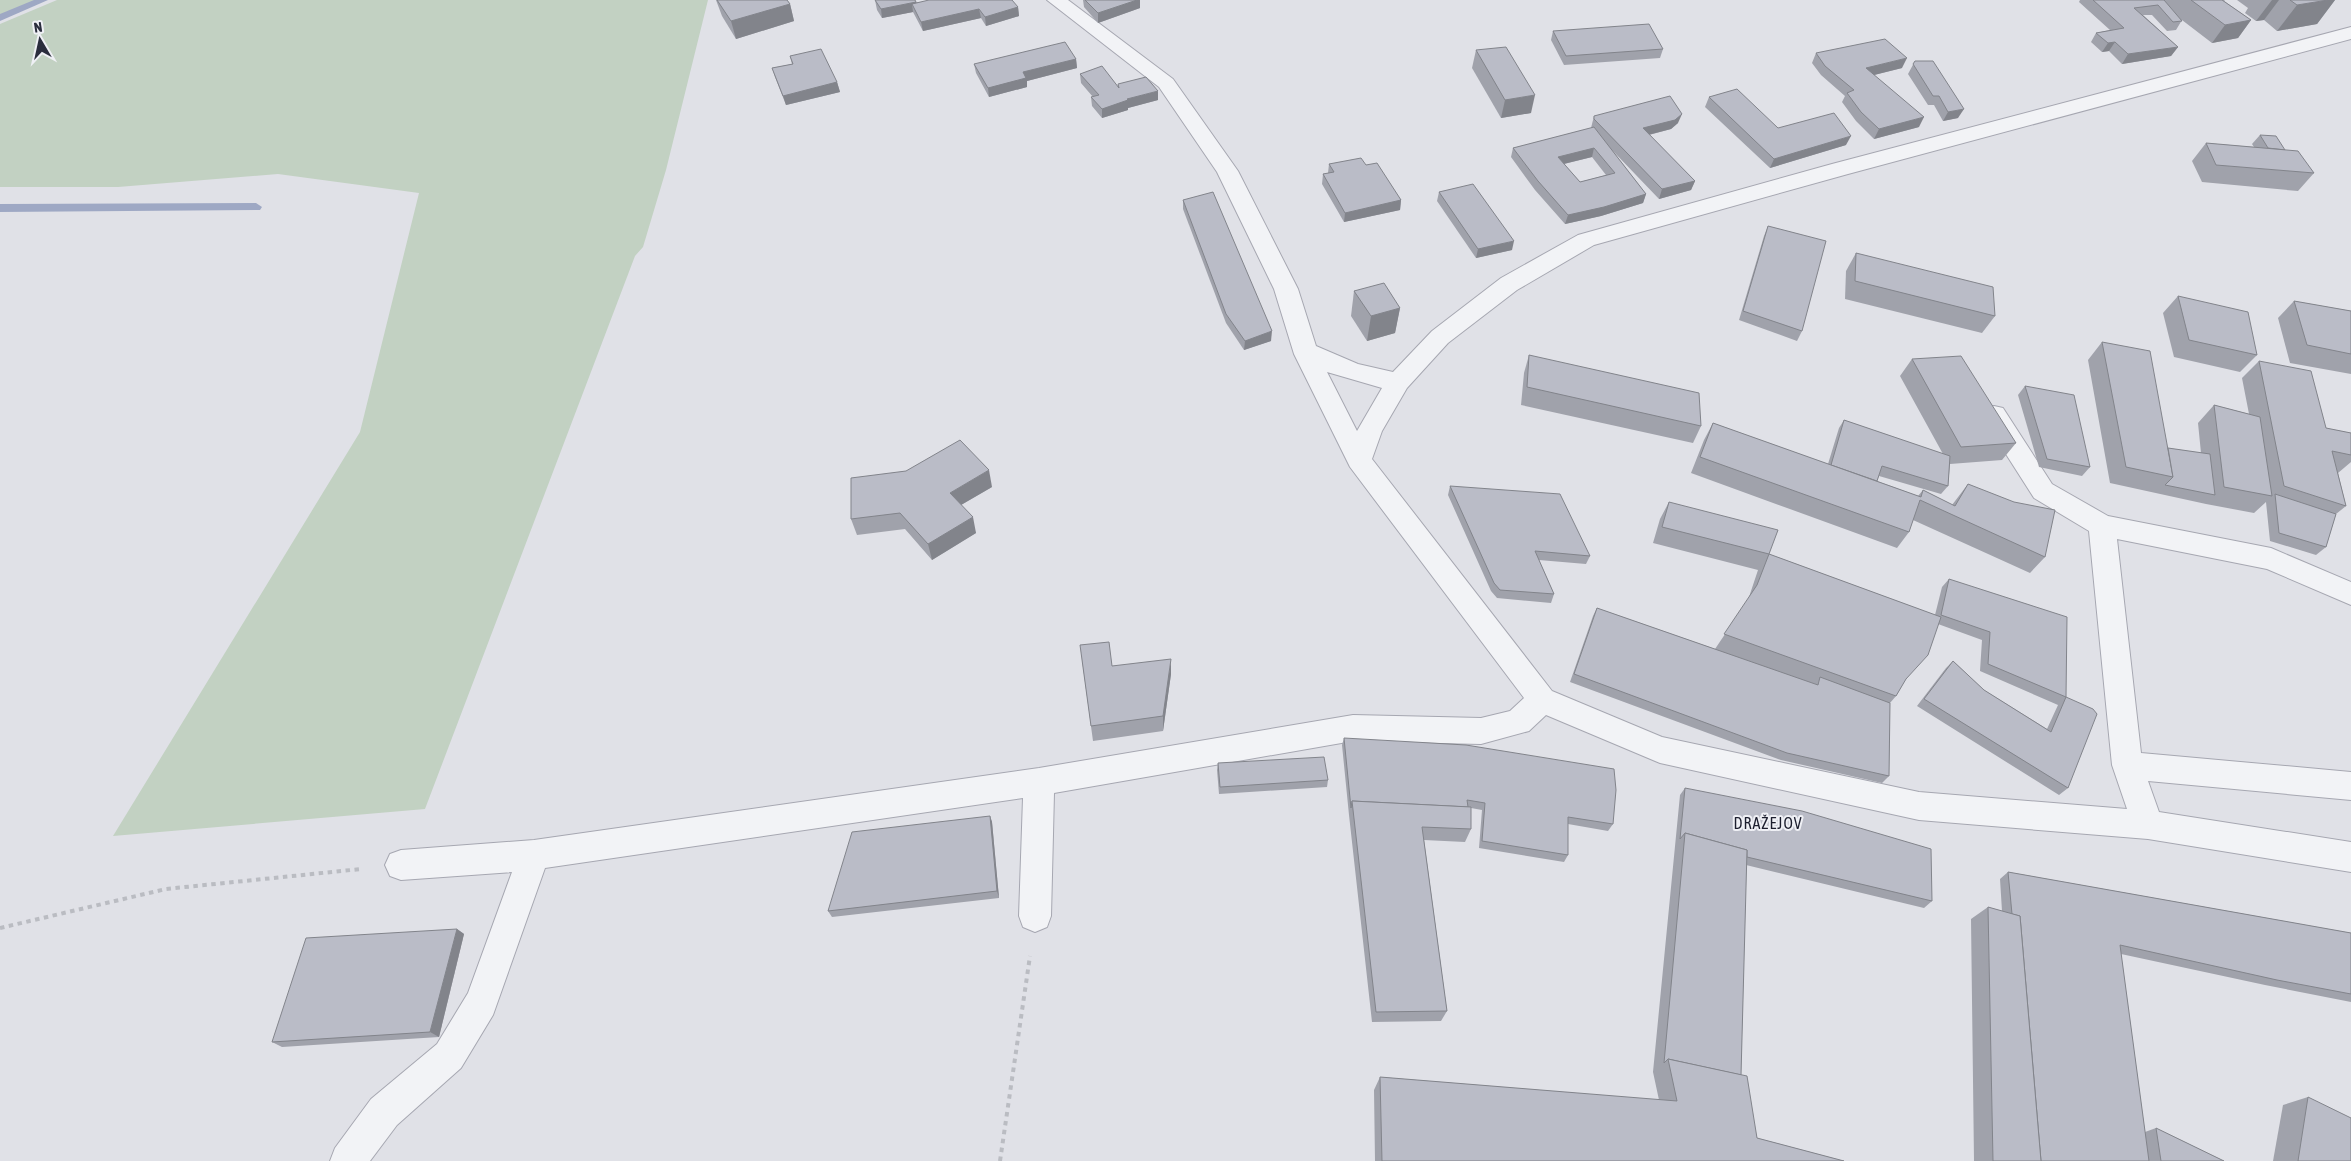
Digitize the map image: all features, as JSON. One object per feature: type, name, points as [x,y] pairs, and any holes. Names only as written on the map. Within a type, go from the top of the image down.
[{"type":"street","points":[[1056,0],[1166,83],[1228,172],[1286,289],[1305,351],[1359,460],[1542,700],[1660,750],[1919,806],[2148,825],[2351,857]]},
{"type":"street","points":[[1359,460],[1370,431],[1398,382],[1440,337],[1509,284],[1586,240],[1840,168],[2351,33]]},
{"type":"street","points":[[1305,351],[1334,367],[1398,382]]},
{"type":"street","points":[[1980,394],[2044,491],[2102,526],[2271,560],[2351,594]]},
{"type":"street","points":[[2102,526],[2127,765],[2148,825]]},
{"type":"street","points":[[401,865],[534,855],[1039,782],[1353,728],[1481,731],[1518,722],[1542,700]]},
{"type":"street","points":[[2127,765],[2351,786]]},
{"type":"street","points":[[1035,916],[1039,782]]},
{"type":"street","points":[[348,1161],[384,1112],[449,1056],[482,1002],[534,855]]},
{"type":"path","points":[[0,928],[166,889],[401,865]]},
{"type":"path","points":[[1000,1161],[1035,916]]},
{"type":"green space","points":[[0,0],[40,0],[0,17]]},
{"type":"green space","points":[[57,0],[708,0],[666,170],[643,247],[635,256],[425,809],[113,836],[360,432],[419,193],[278,174],[118,187],[0,187],[0,24]]},
{"type":"building","points":[[717,0],[787,0],[790,4],[731,21]]},
{"type":"building","points":[[875,0],[915,0],[916,2],[881,9]]},
{"type":"building","points":[[929,0],[1012,0],[1018,7],[985,17],[979,9],[921,22],[912,4]]},
{"type":"building","points":[[1085,0],[1137,0],[1098,13]]},
{"type":"building","points":[[2093,0],[2164,0],[2182,21],[2173,22],[2158,5],[2134,8],[2178,47],[2128,54],[2115,42],[2108,43],[2096,33],[2124,28]]},
{"type":"building","points":[[2191,0],[2222,0],[2251,20],[2225,25]]},
{"type":"building","points":[[2290,0],[2328,0],[2297,5]]},
{"type":"building","points":[[1649,24],[1663,49],[1566,56],[1553,31]]},
{"type":"building","points":[[1885,39],[1907,58],[1866,68],[1924,117],[1879,129],[1861,112],[1847,93],[1854,90],[1825,66],[1816,53]]},
{"type":"building","points":[[1065,42],[1076,59],[1023,72],[1026,78],[988,88],[974,64]]},
{"type":"building","points":[[1506,47],[1535,95],[1505,100],[1476,50]]},
{"type":"building","points":[[821,49],[837,82],[783,96],[772,68],[793,64],[790,56]]},
{"type":"building","points":[[1915,61],[1933,61],[1964,109],[1948,112],[1939,96],[1933,96],[1913,64]]},
{"type":"building","points":[[1102,66],[1119,88],[1118,84],[1146,77],[1158,91],[1127,99],[1102,109],[1091,97],[1099,95],[1080,74]]},
{"type":"building","points":[[1737,89],[1778,128],[1834,113],[1851,136],[1774,159],[1709,97]]},
{"type":"building","points":[[1670,96],[1682,114],[1675,120],[1643,128],[1695,181],[1662,189],[1594,119],[1594,116]]},
{"type":"building","points":[[1594,127],[1646,194],[1604,207],[1568,215],[1538,181],[1513,148]],"holes":[[[1594,148],[1615,173],[1580,182],[1558,157]]]},
{"type":"building","points":[[2260,135],[2276,136],[2285,150],[2268,148]]},
{"type":"building","points":[[2206,143],[2298,151],[2314,173],[2216,165]]},
{"type":"building","points":[[1361,158],[1366,165],[1377,163],[1401,200],[1345,213],[1323,174],[1334,172],[1329,164]]},
{"type":"building","points":[[1473,184],[1514,241],[1478,249],[1439,192]]},
{"type":"building","points":[[1213,192],[1272,331],[1245,341],[1226,314],[1183,200]]},
{"type":"building","points":[[1768,226],[1826,241],[1802,331],[1743,311]]},
{"type":"building","points":[[1856,253],[1993,287],[1995,316],[1855,281]]},
{"type":"building","points":[[1384,283],[1400,308],[1371,316],[1354,291]]},
{"type":"building","points":[[2178,296],[2248,312],[2257,355],[2189,340]]},
{"type":"building","points":[[2294,301],[2351,311],[2351,354],[2307,345]]},
{"type":"building","points":[[2102,342],[2150,351],[2173,477],[2126,467]]},
{"type":"building","points":[[1529,355],[1699,393],[1701,426],[1527,387]]},
{"type":"building","points":[[1961,356],[2016,443],[1961,447],[1912,359]]},
{"type":"building","points":[[2259,361],[2311,371],[2326,428],[2351,433],[2351,455],[2332,451],[2346,506],[2284,486]]},
{"type":"building","points":[[2025,386],[2074,395],[2090,467],[2047,459]]},
{"type":"building","points":[[2214,405],[2260,417],[2272,496],[2224,487]]},
{"type":"building","points":[[1844,420],[1950,456],[1948,486],[1882,466],[1877,481],[1831,465]]},
{"type":"building","points":[[1713,423],[1921,497],[1923,490],[1955,506],[1968,484],[2014,502],[2055,510],[2045,557],[1920,500],[1909,532],[1700,457]]},
{"type":"building","points":[[960,440],[989,470],[950,493],[973,517],[928,544],[900,513],[851,519],[851,478],[906,471]]},
{"type":"building","points":[[2168,448],[2210,454],[2215,495],[2165,485],[2173,477]]},
{"type":"building","points":[[1450,486],[1560,494],[1590,556],[1535,551],[1554,594],[1500,590],[1494,583]]},
{"type":"building","points":[[2275,494],[2336,514],[2326,547],[2279,533]]},
{"type":"building","points":[[1669,502],[1778,530],[1769,554],[1662,527]]},
{"type":"building","points":[[1769,554],[1941,617],[1928,655],[1906,679],[1896,696],[1724,634],[1757,585]]},
{"type":"building","points":[[1949,579],[2067,617],[2066,697],[1988,664],[1990,632],[1941,615]]},
{"type":"building","points":[[1597,608],[1818,685],[1820,677],[1890,703],[1889,776],[1787,753],[1574,674]]},
{"type":"building","points":[[1109,642],[1112,666],[1171,659],[1163,716],[1091,726],[1080,645]]},
{"type":"building","points":[[1953,661],[1984,690],[2051,732],[2066,697],[2093,709],[2097,714],[2068,788],[1924,699]]},
{"type":"building","points":[[1344,738],[1466,745],[1614,769],[1616,790],[1613,824],[1568,817],[1568,855],[1482,841],[1485,803],[1467,800],[1468,807],[1352,801],[1351,808]]},
{"type":"building","points":[[1324,757],[1328,780],[1220,787],[1218,763]]},
{"type":"building","points":[[1685,788],[1802,811],[1931,849],[1932,901],[1747,857],[1747,850],[1685,833],[1680,839]]},
{"type":"building","points":[[1352,801],[1471,807],[1471,829],[1422,827],[1447,1011],[1376,1012]]},
{"type":"building","points":[[990,816],[997,891],[828,911],[852,832]]},
{"type":"building","points":[[1685,833],[1747,850],[1741,1075],[1668,1059],[1664,1063]]},
{"type":"building","points":[[2008,872],[2351,933],[2351,994],[2277,980],[2120,945],[2149,1161],[2041,1161],[2020,916],[2012,914]]},
{"type":"building","points":[[1988,907],[2020,916],[2041,1161],[1993,1161]]},
{"type":"building","points":[[457,929],[430,1032],[272,1042],[306,938]]},
{"type":"building","points":[[1668,1059],[1747,1076],[1757,1138],[1844,1161],[1382,1161],[1380,1077],[1677,1101]]},
{"type":"building","points":[[2308,1097],[2351,1118],[2351,1161],[2298,1161]]},
{"type":"building","points":[[2156,1128],[2224,1161],[2161,1161]]},
{"type":"waterway","points":[[0,18],[43,0]]},
{"type":"waterway","points":[[0,208],[256,207]]},
{"type":"district","name":"DRAŽEJOV","points":[[1768,823]]}]
